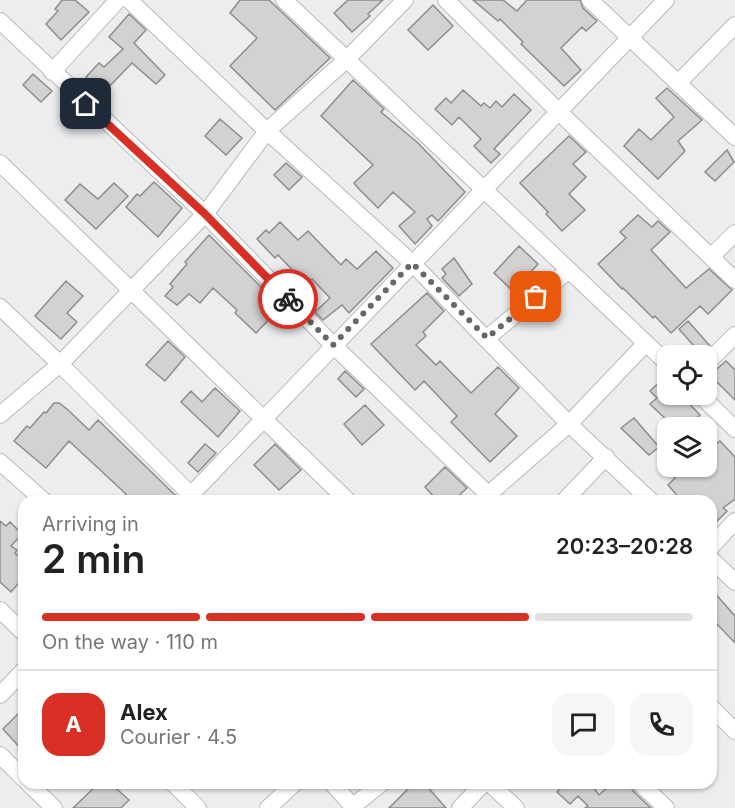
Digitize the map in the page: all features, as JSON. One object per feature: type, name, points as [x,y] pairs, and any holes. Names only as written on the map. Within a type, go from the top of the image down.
[{"type":"street","points":[[52,72],[118,0]]},
{"type":"street","points":[[129,0],[267,131],[412,263],[569,424],[645,495]]},
{"type":"street","points":[[284,0],[657,354]]},
{"type":"street","points":[[0,416],[60,364],[205,214],[267,131],[346,59],[405,0]]},
{"type":"street","points":[[446,0],[559,112],[735,280]]},
{"type":"street","points":[[590,0],[735,137]]},
{"type":"street","points":[[195,495],[333,345],[666,0]]},
{"type":"street","points":[[0,21],[205,214],[484,495]]},
{"type":"street","points":[[678,83],[735,25]]},
{"type":"street","points":[[0,163],[342,495]]},
{"type":"street","points":[[711,257],[735,233]]},
{"type":"street","points":[[487,338],[569,270]]},
{"type":"street","points":[[0,307],[60,364],[187,495]]},
{"type":"street","points":[[717,353],[735,335]]},
{"type":"street","points":[[492,495],[569,424],[646,343]]},
{"type":"street","points":[[710,405],[735,429]]},
{"type":"street","points":[[570,495],[606,457]]},
{"type":"street","points":[[0,462],[37,495]]},
{"type":"street","points":[[717,540],[735,521]]},
{"type":"street","points":[[717,565],[735,582]]},
{"type":"street","points":[[0,610],[18,627]]},
{"type":"street","points":[[0,695],[18,676]]},
{"type":"street","points":[[717,714],[735,731]]},
{"type":"street","points":[[0,755],[18,773]]},
{"type":"street","points":[[34,789],[54,808]]},
{"type":"street","points":[[177,789],[191,806]]},
{"type":"street","points":[[268,808],[289,789]]},
{"type":"street","points":[[337,789],[353,807],[375,789]]},
{"type":"street","points":[[460,808],[478,789]]},
{"type":"street","points":[[495,789],[516,808]]},
{"type":"street","points":[[646,789],[666,808]]},
{"type":"building","points":[[62,0],[75,0],[89,12],[61,40],[46,24],[58,11],[55,9]]},
{"type":"building","points":[[240,0],[269,0],[330,58],[275,110],[230,66],[257,38],[230,13]]},
{"type":"building","points":[[348,0],[383,0],[352,32],[334,13]]},
{"type":"building","points":[[473,0],[503,0],[517,11],[527,0],[580,0],[583,8],[597,21],[586,31],[582,27],[561,48],[581,70],[564,86],[521,44],[523,42],[500,19],[498,21]]},
{"type":"building","points":[[433,5],[453,26],[428,50],[408,30]]},
{"type":"building","points":[[129,14],[146,30],[134,43],[165,75],[156,84],[132,63],[104,92],[86,77],[99,63],[104,67],[123,49],[109,37]]},
{"type":"building","points":[[33,74],[52,91],[41,102],[23,85]]},
{"type":"building","points":[[353,80],[384,109],[381,112],[418,143],[465,192],[438,221],[432,215],[427,219],[432,226],[415,244],[399,226],[415,212],[393,192],[378,208],[359,189],[354,183],[373,165],[321,116]]},
{"type":"building","points":[[667,88],[702,120],[678,141],[685,151],[658,179],[624,146],[639,129],[651,140],[674,117],[656,98]]},
{"type":"building","points":[[463,90],[481,106],[484,103],[490,108],[496,101],[502,107],[514,94],[531,110],[494,149],[500,154],[491,163],[474,146],[481,139],[459,117],[452,125],[435,109],[446,98],[451,103]]},
{"type":"building","points":[[220,119],[242,138],[226,155],[205,136]]},
{"type":"building","points":[[569,136],[586,152],[573,164],[586,177],[569,194],[585,210],[562,231],[546,214],[548,212],[520,183]]},
{"type":"building","points":[[727,150],[734,162],[715,181],[705,172]]},
{"type":"building","points":[[286,163],[302,177],[289,190],[274,175]]},
{"type":"building","points":[[154,182],[182,208],[158,237],[126,207],[137,194],[140,196]]},
{"type":"building","points":[[114,183],[128,196],[96,229],[65,200],[80,184],[98,199]]},
{"type":"building","points":[[638,215],[652,227],[658,221],[670,232],[651,250],[686,288],[709,269],[732,290],[708,314],[700,306],[671,333],[598,264],[626,238],[620,232]]},
{"type":"building","points":[[280,222],[298,240],[308,231],[341,265],[346,259],[357,269],[376,251],[393,268],[349,313],[342,305],[323,320],[315,312],[330,298],[312,279],[306,284],[278,255],[275,258],[257,239],[266,230],[269,233]]},
{"type":"building","points":[[209,235],[281,307],[256,333],[235,313],[237,310],[213,288],[200,303],[189,294],[177,305],[165,296],[173,287],[170,284],[187,264],[185,262]]},
{"type":"building","points":[[519,246],[538,264],[528,275],[534,281],[519,297],[494,273]]},
{"type":"building","points":[[454,258],[472,284],[459,296],[442,278],[446,274],[442,269]]},
{"type":"building","points":[[66,281],[83,296],[67,313],[77,322],[61,339],[35,316]]},
{"type":"building","points":[[427,293],[444,311],[423,332],[426,336],[416,345],[436,365],[440,361],[471,393],[498,367],[519,388],[495,414],[517,436],[490,462],[451,422],[457,416],[424,381],[415,390],[371,344]]},
{"type":"building","points":[[688,321],[709,345],[693,345],[679,329]]},
{"type":"building","points":[[168,341],[185,357],[165,381],[146,365]]},
{"type":"building","points":[[726,361],[735,370],[735,400],[717,382],[717,369]]},
{"type":"building","points":[[345,371],[364,389],[356,397],[338,379]]},
{"type":"building","points":[[657,384],[657,398],[650,391]]},
{"type":"building","points":[[215,388],[240,411],[218,437],[181,402],[191,391],[202,402]]},
{"type":"building","points":[[657,398],[657,405],[690,405],[700,415],[698,417],[664,417],[650,404]]},
{"type":"building","points":[[54,403],[59,403],[89,430],[98,420],[175,495],[125,495],[69,441],[46,468],[14,441],[27,426],[30,428],[44,412],[46,413]]},
{"type":"building","points":[[365,405],[384,425],[362,445],[344,424]]},
{"type":"building","points":[[634,418],[657,445],[657,449],[649,455],[621,428]]},
{"type":"building","points":[[720,441],[735,457],[735,499],[723,508],[727,511],[717,521],[717,495],[677,495],[668,485],[675,478],[717,477],[717,443]]},
{"type":"building","points":[[205,444],[216,453],[198,472],[188,463]]},
{"type":"building","points":[[275,444],[301,470],[279,490],[254,465]]},
{"type":"building","points":[[445,467],[467,488],[459,495],[432,495],[425,487]]},
{"type":"building","points":[[0,521],[6,526],[10,522],[18,530],[18,538],[11,546],[17,550],[15,553],[18,556],[18,584],[11,592],[0,582]]},
{"type":"building","points":[[717,596],[735,616],[735,643],[717,624]]},
{"type":"building","points":[[18,714],[18,745],[3,729]]},
{"type":"building","points":[[93,789],[117,789],[129,800],[121,808],[73,808]]},
{"type":"building","points":[[408,789],[429,789],[446,808],[389,808]]},
{"type":"building","points":[[560,789],[594,789],[599,795],[606,789],[632,789],[651,808],[585,808],[588,806],[578,796],[570,804],[557,792]]},
{"type":"way so far","points":[[288,299],[333,345],[412,263],[487,338],[536,297]]},
{"type":"route","points":[[86,104],[205,214],[288,299]]}]
